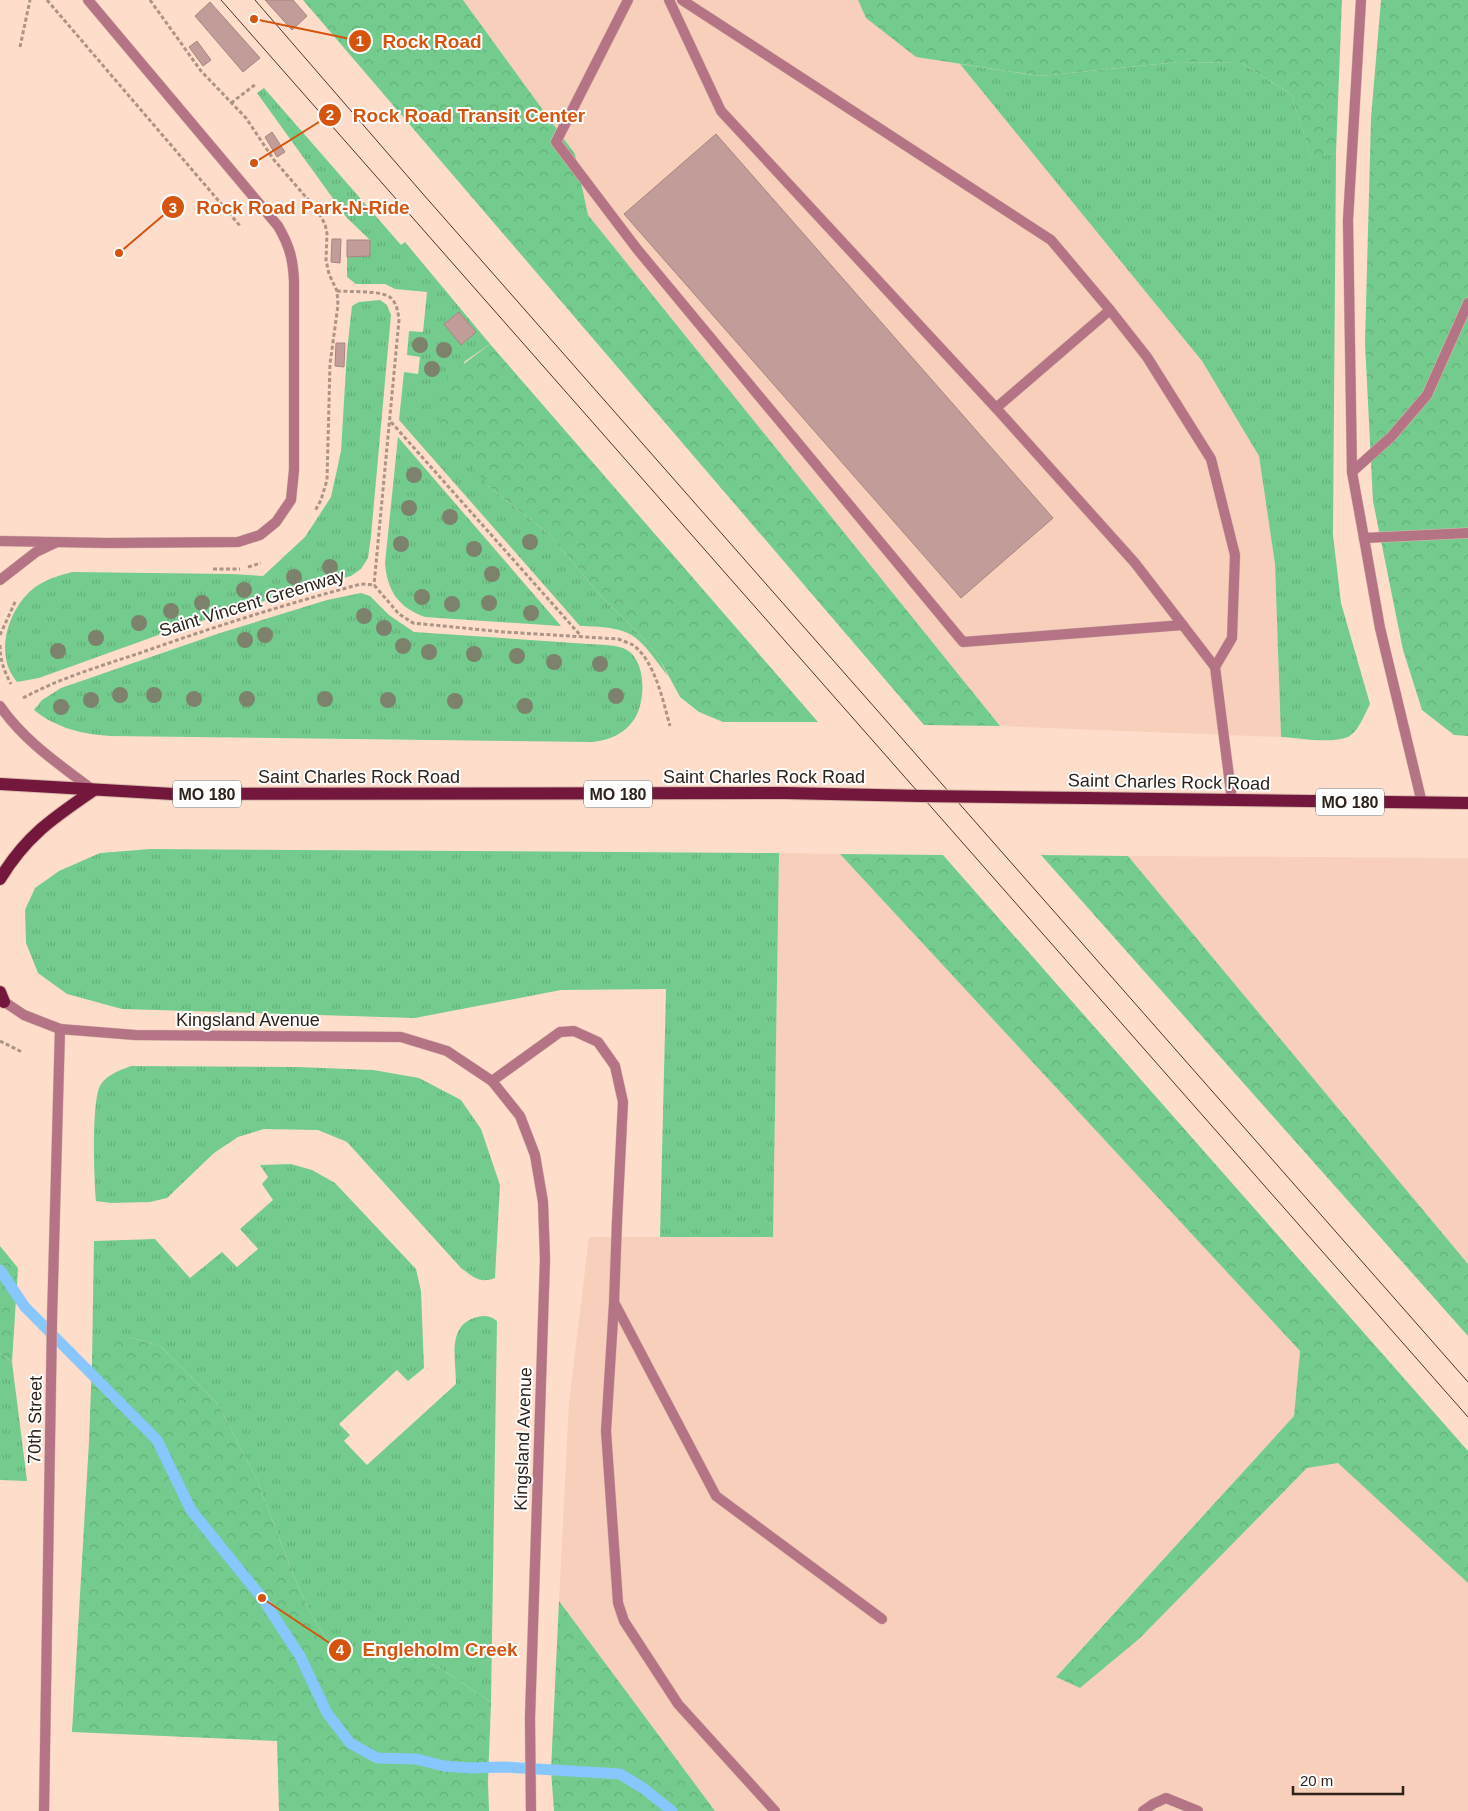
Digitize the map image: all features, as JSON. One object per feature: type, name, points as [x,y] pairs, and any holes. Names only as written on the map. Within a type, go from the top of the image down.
[{"type":"main road","name":"Saint Charles Rock Road","points":[[0,784],[173,794],[785,793],[1468,803]]},
{"type":"main road","points":[[0,879],[14,857],[34,834],[61,812],[94,790]]},
{"type":"street","points":[[0,541],[238,542],[260,535],[276,522],[291,500],[294,470],[294,281],[293,261],[287,242],[278,226],[88,0]]},
{"type":"street","points":[[628,0],[556,142],[637,249],[963,642],[1183,625]]},
{"type":"street","points":[[669,0],[721,110],[996,408],[1135,563],[1216,667],[1232,800]]},
{"type":"street","points":[[682,0],[1051,240],[1110,310],[1147,357],[1211,459],[1234,555],[1232,638],[1216,667]]},
{"type":"street","points":[[1361,0],[1348,220],[1352,472],[1380,628],[1422,803]]},
{"type":"street","points":[[1352,472],[1391,437],[1427,395],[1468,303]]},
{"type":"street","points":[[996,408],[1110,310]]},
{"type":"street","points":[[1364,538],[1468,533]]},
{"type":"street","points":[[0,580],[36,552],[58,542]]},
{"type":"street","points":[[0,706],[25,735],[54,761],[94,790]]},
{"type":"street","name":"Kingsland Avenue","points":[[1,998],[24,1015],[60,1029],[135,1035],[401,1037],[447,1051],[492,1081],[520,1116],[535,1155],[543,1202],[545,1269],[530,1718],[531,1811]]},
{"type":"street","name":"70th Street","points":[[44,1811],[52,1320],[60,1029]]},
{"type":"street","points":[[492,1081],[560,1032],[574,1031],[598,1042],[614,1066],[623,1102],[606,1431],[618,1603],[624,1621],[678,1704],[775,1811]]},
{"type":"street","points":[[614,1303],[716,1496],[882,1619]]},
{"type":"street","points":[[1143,1811],[1166,1798],[1198,1811]]},
{"type":"path","points":[[20,47],[30,0]]},
{"type":"path","points":[[47,0],[240,227]]},
{"type":"path","points":[[150,0],[201,71],[246,118],[274,160],[317,210],[325,224],[327,233],[326,260],[329,274],[337,291],[338,305],[330,364],[327,480],[321,500],[312,516]]},
{"type":"path","points":[[231,103],[256,84]]},
{"type":"path","points":[[337,291],[384,294],[392,299],[397,307],[400,320],[374,585],[400,614],[413,623],[504,632],[618,639],[632,645],[643,655],[658,686],[670,726]]},
{"type":"path","points":[[391,422],[580,636]]},
{"type":"path","points":[[206,569],[234,570],[254,566],[269,559]]},
{"type":"path","name":"Saint Vincent Greenway","points":[[17,694],[21,700],[36,691],[81,673],[231,621],[361,584],[374,585]]},
{"type":"path","points":[[0,635],[13,603],[19,596]]},
{"type":"path","points":[[0,645],[0,656],[4,671],[13,688]]},
{"type":"path","points":[[0,1041],[22,1052]]},
{"type":"shaded area","points":[[463,0],[858,0],[866,18],[916,57],[960,64],[1202,361],[1259,456],[1275,564],[1281,737],[1000,726],[588,215],[575,154]]},
{"type":"shaded area","points":[[779,853],[840,854],[1300,1351],[1294,1416],[1056,1676],[1140,1638],[1307,1468],[1338,1462],[1468,1583],[1468,1811],[715,1811],[559,1601],[569,1403],[589,1237],[773,1237]]},
{"type":"shaded area","points":[[1128,856],[1468,858],[1468,1264]]},
{"type":"green space","points":[[303,0],[463,0],[575,154],[588,215],[1000,726],[924,725]]},
{"type":"green space","points":[[858,0],[1342,0],[1336,153],[1312,159],[1291,94],[1241,63],[1178,62],[1040,76],[916,57],[866,18]]},
{"type":"green space","points":[[1381,0],[1468,0],[1468,736],[1454,735],[1422,710],[1403,650],[1373,501],[1365,344],[1371,118]]},
{"type":"green space","points":[[1178,62],[1241,63],[1291,94],[1312,158],[1336,153],[1333,535],[1341,603],[1370,704],[1352,735],[1341,739],[1324,740],[1281,737],[1275,564],[1259,456],[1202,361],[960,64],[1040,76]]},
{"type":"green space","points":[[264,88],[401,245],[405,242],[490,344],[464,362],[488,486],[550,535],[600,595],[658,656],[668,676],[646,647],[631,635],[617,629],[580,626],[399,420],[404,372],[418,374],[420,357],[407,355],[409,331],[423,332],[427,292],[395,289],[385,284],[356,284],[347,277],[347,257],[370,256],[370,240],[347,218],[257,93]]},
{"type":"green space","points":[[380,300],[387,305],[391,315],[371,536],[368,558],[361,569],[351,576],[292,592],[164,633],[39,678],[17,682],[7,664],[6,658],[5,648],[8,627],[12,616],[24,597],[44,582],[72,572],[263,576],[305,537],[331,497],[341,451],[347,351],[352,306],[359,302]]},
{"type":"green space","points":[[490,344],[818,722],[723,722],[699,712],[680,697],[658,656],[600,595],[550,535],[488,486],[445,435],[434,406],[440,382]]},
{"type":"green space","points":[[398,437],[561,626],[425,617],[408,609],[401,603],[388,582],[385,563]]},
{"type":"green space","points":[[361,593],[370,596],[389,615],[414,632],[608,645],[623,648],[634,656],[641,673],[642,694],[637,714],[629,726],[621,733],[605,740],[593,742],[110,736],[89,734],[60,726],[34,710],[42,700],[61,688],[220,633],[327,600]]},
{"type":"green space","points":[[151,849],[779,853],[773,1237],[660,1237],[666,989],[561,990],[415,1018],[122,1009],[67,994],[38,973],[26,943],[25,910],[35,888],[59,871],[100,853]]},
{"type":"green space","points":[[840,854],[943,855],[1468,1451],[1468,1583],[1338,1463],[1307,1468],[1140,1638],[1080,1688],[1056,1677],[1294,1416],[1300,1351]]},
{"type":"green space","points":[[1041,855],[1128,856],[1468,1264],[1468,1336]]},
{"type":"green space","points":[[131,1066],[298,1067],[373,1070],[419,1078],[461,1100],[481,1129],[500,1185],[495,1278],[481,1280],[473,1277],[461,1268],[347,1142],[318,1130],[264,1129],[238,1137],[214,1153],[167,1198],[150,1202],[112,1203],[96,1201],[94,1122],[98,1092],[101,1084],[107,1078]]},
{"type":"green space","points":[[291,1164],[312,1170],[335,1183],[416,1269],[421,1291],[424,1368],[408,1381],[397,1370],[339,1424],[350,1435],[344,1441],[367,1465],[456,1384],[456,1337],[465,1322],[483,1316],[497,1321],[491,1702],[435,1665],[390,1653],[344,1663],[318,1627],[308,1607],[294,1577],[257,1480],[218,1404],[160,1346],[129,1337],[92,1362],[94,1241],[155,1239],[190,1278],[222,1252],[237,1267],[258,1249],[240,1229],[273,1200],[262,1184],[268,1177],[260,1165]]},
{"type":"green space","points":[[0,1246],[18,1268],[12,1362],[0,1353]]},
{"type":"green space","points":[[129,1337],[160,1346],[218,1404],[257,1480],[294,1577],[308,1607],[318,1627],[344,1663],[390,1652],[435,1665],[491,1702],[488,1782],[489,1811],[279,1811],[277,1741],[72,1732],[92,1362],[103,1341]]},
{"type":"green space","points":[[0,1353],[12,1362],[27,1481],[0,1480]]},
{"type":"green space","points":[[559,1601],[715,1811],[554,1811],[551,1770]]},
{"type":"building","points":[[265,0],[293,0],[307,16],[292,30]]},
{"type":"building","points":[[210,2],[260,58],[243,72],[195,16]]},
{"type":"building","points":[[197,41],[211,60],[203,66],[189,47]]},
{"type":"building","points":[[272,132],[285,152],[277,157],[265,137]]},
{"type":"building","points":[[716,134],[1053,518],[961,598],[624,214]]},
{"type":"building","points":[[332,239],[341,239],[340,263],[331,262]]},
{"type":"building","points":[[347,240],[370,240],[370,256],[347,257]]},
{"type":"building","points":[[459,312],[476,332],[461,345],[444,324]]},
{"type":"building","points":[[336,343],[345,343],[344,367],[335,366]]},
{"type":"waterway","points":[[0,1270],[25,1307],[157,1440],[191,1510],[262,1598],[300,1656],[327,1713],[350,1743],[377,1758],[416,1759],[444,1766],[471,1768],[504,1767],[620,1774],[643,1788],[672,1811]]},
{"type":"tram line","points":[[221,0],[1468,1417]]},
{"type":"tram line","points":[[255,0],[423,194],[1468,1382]]},
{"type":"place","name":"Rock Road","points":[[254,19]]},
{"type":"place","name":"Rock Road Transit Center","points":[[254,163]]},
{"type":"place","name":"Rock Road Park-N-Ride","points":[[119,253]]},
{"type":"place","name":"Engleholm Creek","points":[[262,1598]]}]
